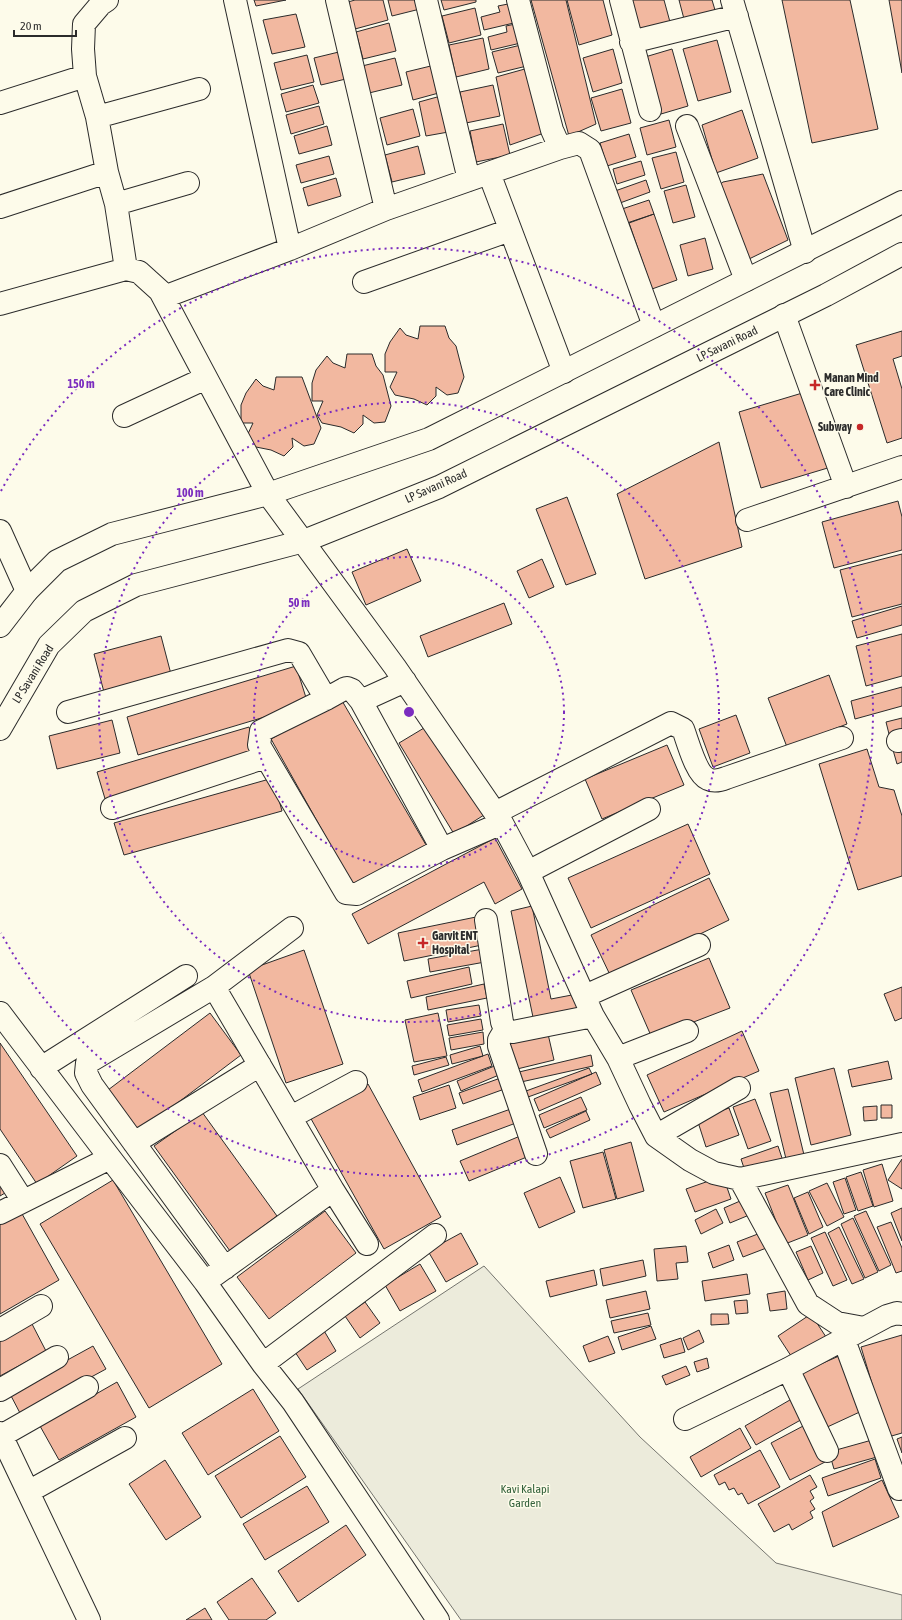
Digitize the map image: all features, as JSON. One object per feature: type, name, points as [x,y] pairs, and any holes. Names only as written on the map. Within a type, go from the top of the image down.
[{"type":"street","points":[[107,0],[100,4],[84,24],[83,49],[85,76],[97,117],[107,172],[116,204],[126,269]]},
{"type":"street","points":[[235,0],[290,249]]},
{"type":"street","points":[[337,0],[386,209]]},
{"type":"street","points":[[426,0],[479,176],[510,230],[564,372]]},
{"type":"street","points":[[518,0],[552,130],[560,148]]},
{"type":"street","points":[[621,0],[650,110]]},
{"type":"street","points":[[631,42],[735,8],[804,252]]},
{"type":"street","points":[[0,103],[85,76]]},
{"type":"street","points":[[97,117],[199,89]]},
{"type":"street","points":[[687,126],[746,280]]},
{"type":"street","points":[[164,297],[290,249],[386,209],[560,148],[579,143],[590,150],[654,326]]},
{"type":"street","points":[[0,206],[107,172]]},
{"type":"street","points":[[116,204],[188,183]]},
{"type":"street","points":[[0,626],[27,591],[57,561],[112,534],[268,494],[429,439],[902,202]]},
{"type":"street","points":[[364,282],[510,230]]},
{"type":"street","name":"LP Savani Road","points":[[0,729],[49,645],[84,611],[136,586],[304,541],[439,487],[842,286],[902,254]]},
{"type":"street","points":[[0,304],[126,269],[139,272],[160,291],[268,494],[304,541],[405,681],[499,818],[528,872],[593,1016],[618,1058],[656,1136],[690,1160],[714,1173],[740,1179],[902,1144]]},
{"type":"street","points":[[784,315],[846,487]]},
{"type":"street","points":[[124,416],[206,378]]},
{"type":"street","points":[[747,520],[902,468]]},
{"type":"street","points":[[0,531],[8,571],[27,591]]},
{"type":"street","points":[[68,712],[288,650],[299,653],[326,699]]},
{"type":"street","points":[[361,701],[405,681]]},
{"type":"street","points":[[442,849],[361,701],[352,690],[347,688],[261,731],[259,745],[266,757],[346,892],[357,894],[442,849],[499,818],[671,723],[683,729],[700,772],[708,779],[716,781],[842,738]]},
{"type":"street","points":[[112,808],[266,757]]},
{"type":"street","points":[[528,872],[649,809]]},
{"type":"street","points":[[486,920],[502,1022],[505,1030]]},
{"type":"street","points":[[225,1268],[92,1085],[86,1073],[87,1063],[214,987],[292,928]]},
{"type":"street","points":[[585,996],[699,945]]},
{"type":"street","points":[[42,1068],[186,976]]},
{"type":"street","points":[[214,987],[367,1244]]},
{"type":"street","points":[[0,1012],[206,1282],[263,1364],[293,1402],[438,1620]]},
{"type":"street","points":[[505,1030],[512,1032],[593,1016]]},
{"type":"street","points":[[505,1030],[499,1040],[499,1046],[536,1154]]},
{"type":"street","points":[[618,1058],[687,1031]]},
{"type":"street","points":[[134,1143],[260,1066]]},
{"type":"street","points":[[291,1117],[356,1082]]},
{"type":"street","points":[[656,1136],[739,1088]]},
{"type":"street","points":[[0,1213],[110,1158]]},
{"type":"street","points":[[0,1165],[23,1201]]},
{"type":"street","points":[[740,1179],[808,1304],[837,1323],[864,1328]]},
{"type":"street","points":[[206,1282],[334,1190]]},
{"type":"street","points":[[263,1364],[436,1235]]},
{"type":"street","points":[[0,1330],[41,1306]]},
{"type":"street","points":[[685,1419],[788,1369],[887,1316],[902,1314]]},
{"type":"street","points":[[844,1340],[899,1489]]},
{"type":"street","points":[[0,1390],[57,1357]]},
{"type":"street","points":[[788,1369],[827,1451]]},
{"type":"street","points":[[87,1386],[1,1434],[89,1620]]},
{"type":"street","points":[[28,1492],[125,1438]]},
{"type":"green space","name":"Kavi Kalapi Garden","points":[[484,1266],[640,1437],[776,1563],[902,1595],[902,1620],[461,1620],[298,1389]]},
{"type":"building","points":[[254,0],[286,0],[256,6]]},
{"type":"building","points":[[355,0],[383,0],[388,20],[355,29],[348,2]]},
{"type":"building","points":[[388,0],[422,0],[424,8],[392,16]]},
{"type":"building","points":[[441,0],[476,0],[476,2],[444,10]]},
{"type":"building","points":[[531,0],[566,0],[596,124],[569,136]]},
{"type":"building","points":[[567,0],[603,0],[612,35],[579,45]]},
{"type":"building","points":[[629,0],[664,0],[670,22],[637,31]]},
{"type":"building","points":[[679,0],[712,0],[715,10],[684,19]]},
{"type":"building","points":[[782,0],[850,0],[878,129],[812,143]]},
{"type":"building","points":[[889,0],[902,0],[902,73]]},
{"type":"building","points":[[513,3],[518,22],[484,30],[481,17],[500,12],[498,6]]},
{"type":"building","points":[[475,8],[481,35],[449,43],[442,16]]},
{"type":"building","points":[[296,14],[305,47],[272,54],[263,20]]},
{"type":"building","points":[[389,23],[396,51],[363,59],[356,32]]},
{"type":"building","points":[[520,23],[525,42],[491,50],[488,37],[507,32],[506,26]]},
{"type":"building","points":[[483,38],[489,69],[456,77],[449,45]]},
{"type":"building","points":[[717,40],[731,92],[698,101],[683,49]]},
{"type":"building","points":[[525,44],[531,65],[498,73],[492,52]]},
{"type":"building","points":[[613,49],[622,83],[593,92],[583,58]]},
{"type":"building","points":[[672,49],[688,106],[661,114],[645,57]]},
{"type":"building","points":[[347,50],[354,77],[321,85],[314,58]]},
{"type":"building","points":[[307,55],[314,82],[281,90],[274,63]]},
{"type":"building","points":[[395,58],[402,85],[369,93],[362,66]]},
{"type":"building","points":[[439,64],[446,91],[413,100],[406,72]]},
{"type":"building","points":[[532,67],[547,132],[510,145],[496,77]]},
{"type":"building","points":[[313,85],[319,103],[286,112],[281,94]]},
{"type":"building","points":[[493,85],[500,116],[466,123],[460,92]]},
{"type":"building","points":[[622,89],[631,123],[601,131],[591,98]]},
{"type":"building","points":[[448,94],[454,131],[426,136],[419,102]]},
{"type":"building","points":[[319,106],[324,124],[291,134],[286,115]]},
{"type":"building","points":[[413,109],[420,136],[387,145],[380,118]]},
{"type":"building","points":[[742,110],[758,158],[716,173],[702,125]]},
{"type":"building","points":[[669,120],[676,147],[647,155],[640,128]]},
{"type":"building","points":[[503,124],[510,155],[476,162],[470,131]]},
{"type":"building","points":[[327,126],[332,145],[299,154],[294,136]]},
{"type":"building","points":[[629,134],[636,157],[607,166],[600,143]]},
{"type":"building","points":[[418,146],[425,174],[392,182],[385,155]]},
{"type":"building","points":[[676,152],[684,182],[661,189],[652,158]]},
{"type":"building","points":[[329,156],[334,174],[301,183],[296,165]]},
{"type":"building","points":[[641,161],[645,175],[617,184],[613,169]]},
{"type":"building","points":[[763,174],[788,240],[749,259],[719,185],[723,182]]},
{"type":"building","points":[[336,178],[341,196],[308,206],[303,188]]},
{"type":"building","points":[[646,180],[650,192],[620,203],[615,191]]},
{"type":"building","points":[[686,185],[695,217],[673,223],[664,191]]},
{"type":"building","points":[[649,200],[654,214],[624,224],[619,210]]},
{"type":"building","points":[[654,214],[677,280],[652,289],[629,223]]},
{"type":"building","points":[[705,238],[713,269],[688,276],[680,245]]},
{"type":"building","points":[[420,326],[445,326],[449,338],[456,346],[464,377],[458,393],[447,395],[436,387],[436,396],[427,405],[414,399],[395,395],[390,387],[397,372],[385,372],[385,354],[390,342],[400,328],[406,335],[418,339]]},
{"type":"building","points":[[902,331],[902,356],[893,359],[902,389],[902,438],[887,443],[856,345]]},
{"type":"building","points":[[347,354],[372,354],[376,366],[383,375],[391,406],[385,422],[374,423],[363,415],[363,424],[354,433],[341,427],[322,423],[317,415],[323,401],[312,401],[312,383],[316,370],[327,356],[333,363],[345,368]]},
{"type":"building","points":[[276,377],[302,377],[321,428],[314,444],[304,446],[292,438],[293,447],[284,456],[271,450],[251,446],[246,438],[253,423],[241,423],[241,405],[246,393],[256,379],[263,386],[274,390]]},
{"type":"building","points":[[809,391],[831,467],[761,488],[739,412]]},
{"type":"building","points":[[719,442],[742,547],[645,579],[617,494]]},
{"type":"building","points":[[567,497],[596,574],[566,585],[536,509]]},
{"type":"building","points":[[898,501],[902,517],[902,550],[834,568],[822,522]]},
{"type":"building","points":[[407,549],[421,581],[366,605],[352,572]]},
{"type":"building","points":[[902,554],[902,604],[852,617],[840,570]]},
{"type":"building","points":[[542,559],[554,587],[529,598],[517,571]]},
{"type":"building","points":[[504,603],[512,624],[428,657],[420,636]]},
{"type":"building","points":[[902,606],[902,625],[857,638],[852,621]]},
{"type":"building","points":[[902,634],[902,676],[866,686],[856,646]]},
{"type":"building","points":[[161,636],[172,678],[105,696],[94,654]]},
{"type":"building","points":[[296,666],[308,704],[138,755],[127,717]]},
{"type":"building","points":[[829,675],[847,724],[787,747],[768,698]]},
{"type":"building","points":[[902,687],[902,706],[855,719],[851,701]]},
{"type":"building","points":[[341,699],[426,845],[354,887],[271,739]]},
{"type":"building","points":[[736,715],[750,753],[713,767],[699,729]]},
{"type":"building","points":[[902,718],[902,734],[890,738],[886,722]]},
{"type":"building","points":[[112,720],[120,753],[57,769],[49,736]]},
{"type":"building","points":[[429,725],[484,815],[454,834],[399,743]]},
{"type":"building","points":[[249,727],[258,757],[106,802],[97,772]]},
{"type":"building","points":[[667,745],[684,785],[602,819],[585,779]]},
{"type":"building","points":[[902,747],[902,762],[897,764],[893,750]]},
{"type":"building","points":[[867,749],[879,787],[894,790],[902,816],[902,876],[858,890],[819,764]]},
{"type":"building","points":[[273,778],[282,811],[124,855],[114,823]]},
{"type":"building","points":[[688,824],[710,874],[591,928],[568,878]]},
{"type":"building","points":[[495,838],[522,889],[495,904],[484,882],[368,944],[352,914]]},
{"type":"building","points":[[709,878],[729,920],[611,977],[591,935]]},
{"type":"building","points":[[532,906],[551,999],[577,994],[580,1012],[534,1022],[511,911]]},
{"type":"building","points":[[476,917],[482,945],[404,961],[398,933]]},
{"type":"building","points":[[483,949],[485,962],[430,972],[428,959]]},
{"type":"building","points":[[304,950],[343,1064],[286,1083],[248,970]]},
{"type":"building","points":[[709,958],[730,1008],[652,1038],[631,990]]},
{"type":"building","points":[[469,967],[472,984],[411,998],[407,981]]},
{"type":"building","points":[[484,984],[487,998],[428,1010],[426,997]]},
{"type":"building","points":[[902,987],[902,1018],[895,1021],[884,994]]},
{"type":"building","points":[[479,1005],[481,1016],[448,1022],[446,1010]]},
{"type":"building","points":[[210,1013],[241,1055],[139,1132],[108,1090]]},
{"type":"building","points":[[438,1013],[447,1056],[414,1062],[405,1020]]},
{"type":"building","points":[[481,1019],[483,1030],[449,1036],[447,1025]]},
{"type":"building","points":[[742,1031],[759,1071],[664,1112],[647,1075]]},
{"type":"building","points":[[483,1032],[484,1044],[451,1050],[449,1038]]},
{"type":"building","points":[[548,1034],[554,1060],[513,1070],[507,1044]]},
{"type":"building","points":[[0,1043],[77,1156],[37,1184],[0,1129]]},
{"type":"building","points":[[480,1046],[483,1056],[452,1064],[450,1055]]},
{"type":"building","points":[[488,1054],[492,1066],[422,1092],[418,1080]]},
{"type":"building","points":[[591,1055],[593,1066],[521,1082],[519,1072]]},
{"type":"building","points":[[446,1057],[449,1065],[414,1075],[412,1066]]},
{"type":"building","points":[[888,1061],[892,1079],[852,1087],[848,1070]]},
{"type":"building","points":[[502,1063],[506,1072],[461,1091],[457,1081]]},
{"type":"building","points":[[589,1068],[592,1074],[528,1097],[526,1091]]},
{"type":"building","points":[[834,1068],[851,1135],[811,1145],[795,1078]]},
{"type":"building","points":[[596,1072],[601,1084],[539,1111],[534,1099]]},
{"type":"building","points":[[506,1076],[510,1087],[463,1104],[459,1093]]},
{"type":"building","points":[[368,1084],[441,1217],[384,1249],[310,1117]]},
{"type":"building","points":[[449,1085],[456,1108],[420,1120],[413,1097]]},
{"type":"building","points":[[788,1089],[805,1159],[787,1163],[770,1093]]},
{"type":"building","points":[[581,1097],[587,1110],[544,1128],[539,1115]]},
{"type":"building","points":[[755,1099],[771,1141],[748,1149],[733,1107]]},
{"type":"building","points":[[881,1105],[892,1105],[892,1118],[881,1118]]},
{"type":"building","points":[[519,1106],[524,1120],[457,1145],[452,1130]]},
{"type":"building","points":[[877,1106],[877,1120],[864,1121],[863,1107]]},
{"type":"building","points":[[729,1108],[739,1135],[706,1147],[697,1119]]},
{"type":"building","points":[[586,1111],[590,1120],[550,1138],[546,1130]]},
{"type":"building","points":[[202,1112],[277,1216],[230,1251],[154,1146]]},
{"type":"building","points":[[525,1134],[534,1154],[469,1181],[460,1161]]},
{"type":"building","points":[[631,1142],[644,1191],[617,1199],[604,1150]]},
{"type":"building","points":[[778,1146],[783,1161],[746,1174],[741,1159]]},
{"type":"building","points":[[603,1152],[616,1199],[583,1208],[570,1161]]},
{"type":"building","points":[[902,1159],[902,1189],[888,1180]]},
{"type":"building","points":[[882,1164],[893,1201],[874,1207],[863,1170]]},
{"type":"building","points":[[861,1172],[873,1206],[858,1211],[846,1177]]},
{"type":"building","points":[[723,1176],[731,1199],[695,1212],[686,1189]]},
{"type":"building","points":[[560,1177],[575,1212],[539,1228],[524,1193]]},
{"type":"building","points":[[845,1178],[856,1210],[844,1214],[833,1182]]},
{"type":"building","points":[[113,1180],[222,1364],[149,1408],[40,1224]]},
{"type":"building","points":[[827,1183],[844,1217],[827,1226],[809,1191]]},
{"type":"building","points":[[0,1185],[5,1193],[0,1196]]},
{"type":"building","points":[[788,1185],[808,1235],[785,1244],[765,1193]]},
{"type":"building","points":[[808,1192],[823,1227],[809,1234],[794,1198]]},
{"type":"building","points":[[747,1198],[754,1213],[730,1223],[724,1208]]},
{"type":"building","points":[[902,1208],[902,1241],[891,1213]]},
{"type":"building","points":[[716,1209],[723,1223],[701,1234],[695,1220]]},
{"type":"building","points":[[325,1211],[356,1253],[269,1319],[237,1277]]},
{"type":"building","points":[[866,1211],[891,1265],[879,1271],[854,1216]]},
{"type":"building","points":[[21,1212],[59,1280],[0,1314],[0,1223]]},
{"type":"building","points":[[853,1218],[878,1272],[865,1278],[841,1224]]},
{"type":"building","points":[[891,1222],[902,1248],[902,1271],[896,1273],[877,1227]]},
{"type":"building","points":[[839,1227],[864,1279],[852,1284],[828,1233]]},
{"type":"building","points":[[763,1232],[769,1247],[743,1257],[737,1242]]},
{"type":"building","points":[[825,1232],[847,1280],[833,1286],[811,1238]]},
{"type":"building","points":[[461,1233],[478,1264],[446,1282],[428,1251]]},
{"type":"building","points":[[729,1245],[734,1260],[713,1268],[708,1253]]},
{"type":"building","points":[[686,1246],[688,1262],[676,1263],[678,1279],[657,1281],[654,1249]]},
{"type":"building","points":[[811,1246],[823,1273],[808,1280],[796,1252]]},
{"type":"building","points":[[643,1260],[646,1276],[603,1286],[600,1269]]},
{"type":"building","points":[[420,1264],[436,1291],[400,1311],[385,1285]]},
{"type":"building","points":[[594,1270],[597,1285],[550,1297],[546,1281]]},
{"type":"building","points":[[747,1274],[750,1294],[705,1301],[702,1281]]},
{"type":"building","points":[[646,1291],[650,1309],[610,1318],[606,1300]]},
{"type":"building","points":[[785,1291],[787,1309],[770,1311],[767,1294]]},
{"type":"building","points":[[747,1300],[748,1313],[736,1314],[734,1301]]},
{"type":"building","points":[[365,1302],[380,1323],[360,1338],[345,1316]]},
{"type":"building","points":[[648,1313],[651,1325],[614,1333],[611,1321]]},
{"type":"building","points":[[711,1314],[728,1314],[729,1324],[711,1325]]},
{"type":"building","points":[[811,1314],[828,1340],[795,1362],[778,1336]]},
{"type":"building","points":[[32,1324],[46,1351],[0,1376],[0,1341]]},
{"type":"building","points":[[651,1326],[656,1339],[622,1350],[618,1337]]},
{"type":"building","points":[[323,1329],[336,1351],[307,1370],[293,1349]]},
{"type":"building","points":[[699,1330],[704,1342],[688,1350],[683,1338]]},
{"type":"building","points":[[902,1335],[902,1433],[888,1437],[861,1347]]},
{"type":"building","points":[[608,1336],[615,1353],[589,1362],[583,1346]]},
{"type":"building","points":[[681,1338],[685,1352],[664,1358],[660,1345]]},
{"type":"building","points":[[93,1346],[106,1369],[21,1415],[9,1392]]},
{"type":"building","points":[[839,1356],[864,1410],[823,1429],[798,1374]]},
{"type":"building","points":[[707,1358],[709,1368],[697,1372],[694,1362]]},
{"type":"building","points":[[686,1366],[690,1375],[666,1385],[662,1376]]},
{"type":"building","points":[[117,1382],[136,1417],[59,1460],[40,1426]]},
{"type":"building","points":[[253,1389],[279,1431],[208,1475],[182,1433]]},
{"type":"building","points":[[795,1397],[806,1417],[756,1445],[745,1426]]},
{"type":"building","points":[[805,1425],[825,1462],[790,1480],[771,1443]]},
{"type":"building","points":[[740,1428],[751,1448],[701,1477],[690,1457]]},
{"type":"building","points":[[280,1436],[306,1477],[241,1518],[215,1476]]},
{"type":"building","points":[[902,1437],[902,1453],[897,1439]]},
{"type":"building","points":[[872,1440],[877,1457],[834,1469],[829,1452]]},
{"type":"building","points":[[760,1450],[780,1487],[748,1504],[742,1493],[738,1495],[734,1488],[729,1490],[725,1482],[719,1485],[714,1475]]},
{"type":"building","points":[[875,1459],[881,1478],[828,1496],[822,1478]]},
{"type":"building","points":[[165,1460],[201,1517],[166,1540],[129,1484]]},
{"type":"building","points":[[810,1475],[817,1487],[810,1491],[814,1498],[810,1501],[815,1509],[810,1512],[813,1518],[792,1530],[789,1524],[774,1532],[758,1504]]},
{"type":"building","points":[[882,1480],[899,1517],[833,1547],[822,1512]]},
{"type":"building","points":[[307,1486],[329,1522],[265,1560],[243,1524]]},
{"type":"building","points":[[346,1525],[366,1555],[298,1602],[278,1571]]},
{"type":"building","points":[[252,1578],[276,1613],[266,1620],[229,1620],[217,1602]]},
{"type":"building","points":[[205,1608],[212,1620],[186,1620]]},
{"type":"place","name":"Manan Mind Care Clinic","points":[[815,385]]},
{"type":"place","name":"Subway","points":[[860,427]]},
{"type":"place","name":"Garvit ENT Hospital","points":[[423,943]]}]
